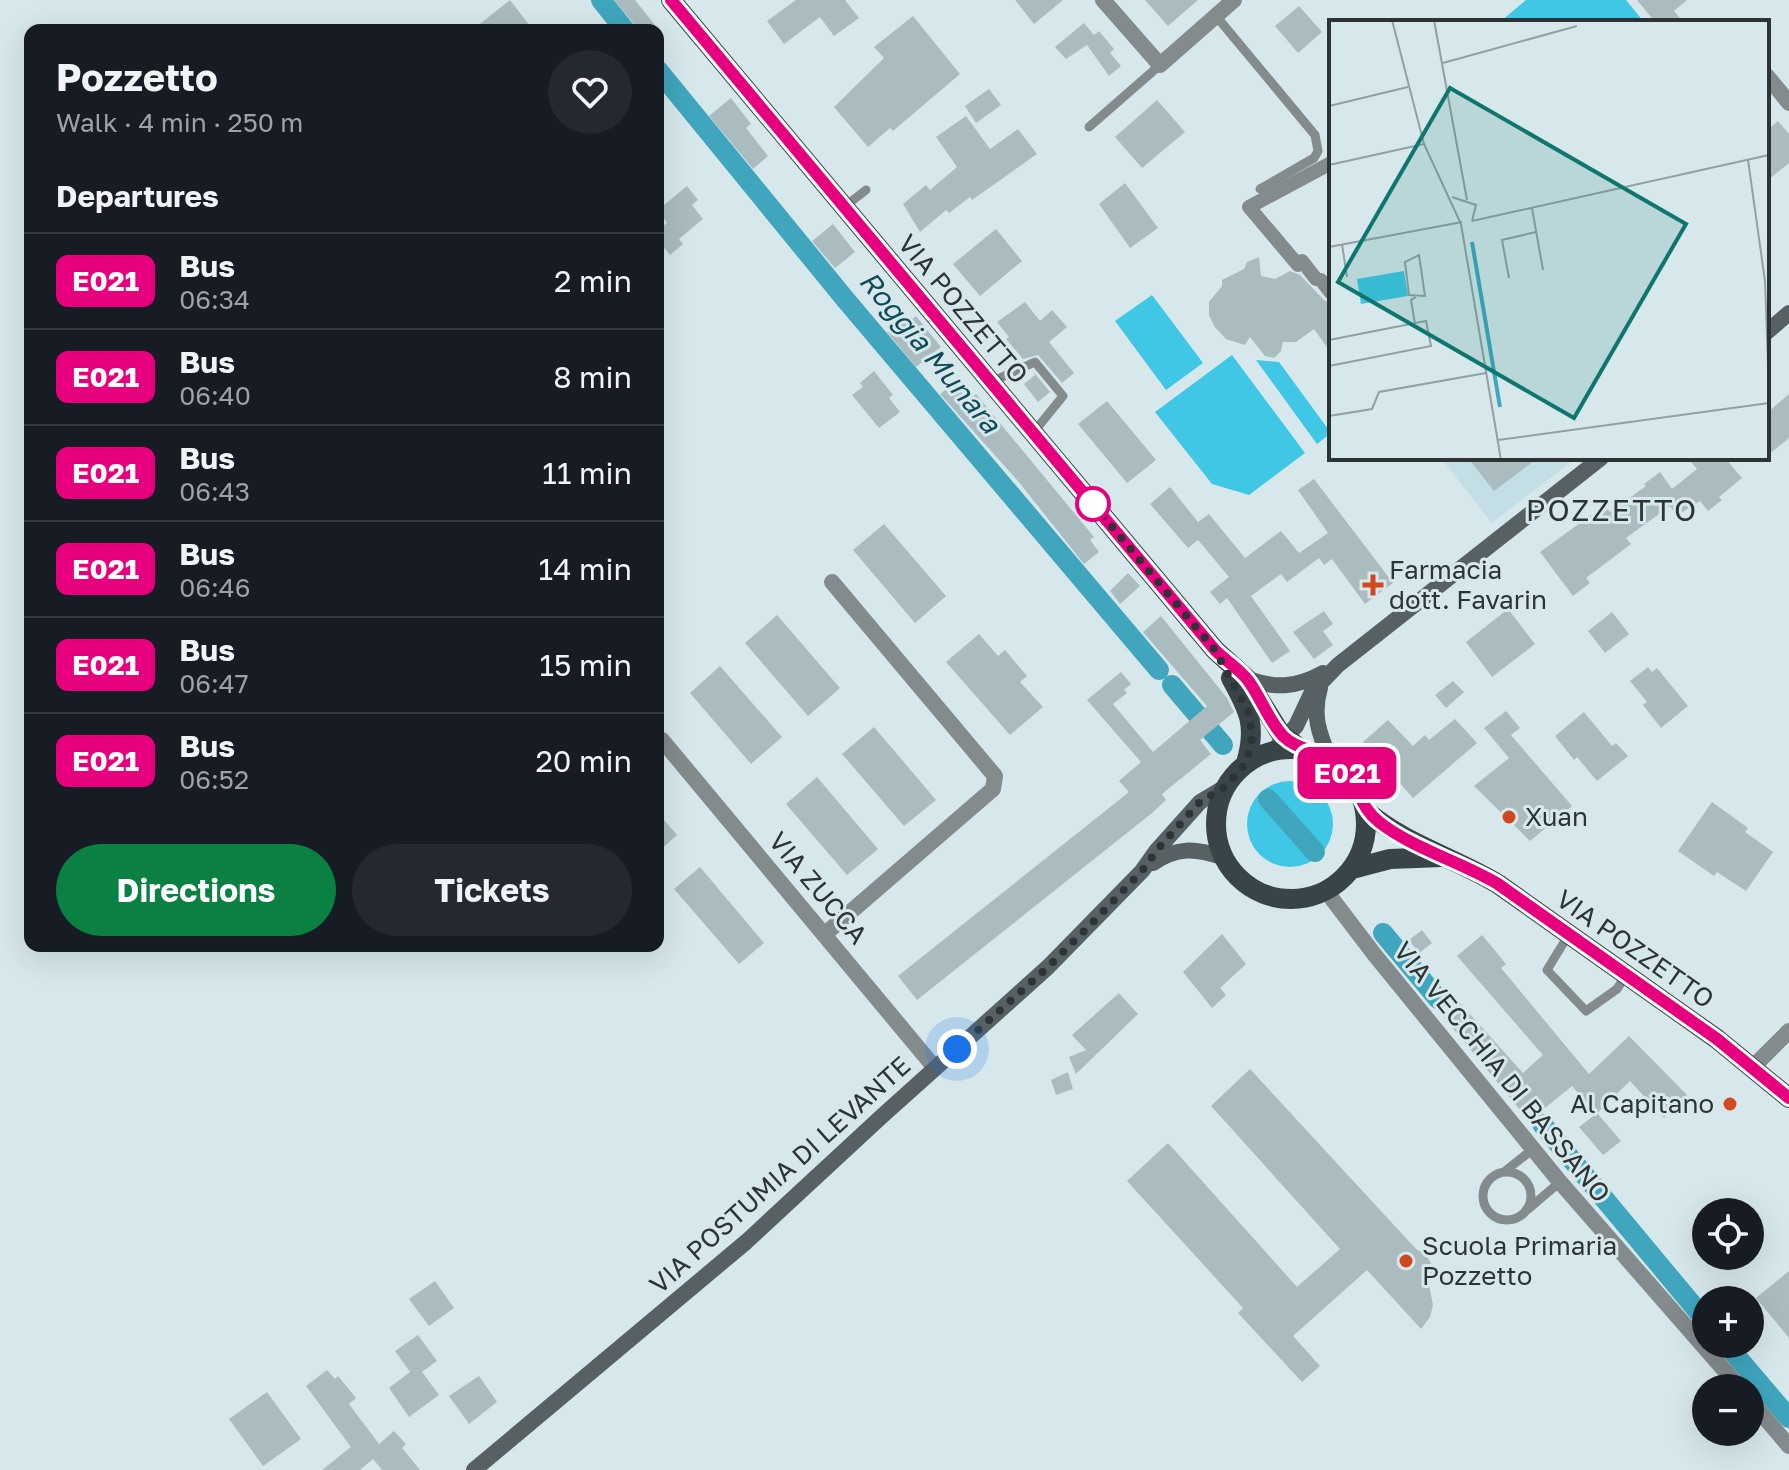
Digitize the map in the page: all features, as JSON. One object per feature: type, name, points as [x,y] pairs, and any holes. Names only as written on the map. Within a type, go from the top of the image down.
[{"type":"main road","name":"VIA POZZETTO","points":[[671,0],[1215,650],[1246,678],[1287,746],[1330,759],[1353,781],[1366,811],[1396,834],[1498,884],[1754,1066],[1789,1098]]},
{"type":"main road","points":[[1769,330],[1789,313]]},
{"type":"main road","points":[[1222,857],[1215,834],[1216,809],[1225,787],[1246,763],[1287,746],[1312,692],[1423,589],[1598,460]]},
{"type":"main road","name":"VIA POZZETTO","points":[[1215,650],[1250,715],[1252,743],[1246,763]]},
{"type":"main road","points":[[1246,678],[1283,687],[1307,682],[1338,665]]},
{"type":"main road","points":[[1322,682],[1316,718],[1330,759]]},
{"type":"main road","name":"VIA POSTUMIA DI LEVANTE","points":[[474,1470],[746,1242],[1048,967],[1142,871],[1200,802],[1225,787]]},
{"type":"main road","points":[[1352,869],[1365,841],[1366,811]]},
{"type":"main road","name":"VIA POSTUMIA DI LEVANTE","points":[[1142,871],[1164,856],[1186,849],[1222,857]]},
{"type":"main road","name":"VIA POZZETTO","points":[[1222,857],[1236,877],[1256,891],[1279,899],[1303,899],[1326,891],[1352,869],[1390,859],[1442,857]]},
{"type":"street","points":[[1103,0],[1160,65],[1234,0]]},
{"type":"street","points":[[1769,78],[1789,103]]},
{"type":"street","points":[[1329,164],[1249,207],[1298,265],[1302,261],[1329,290]]},
{"type":"street","points":[[825,934],[993,789],[995,776],[832,582]]},
{"type":"street","name":"VIA ZUCCA","points":[[664,742],[930,1062],[937,1066]]},
{"type":"street","name":"VIA VECCHIA DI BASSANO","points":[[1326,891],[1560,1182],[1728,1374]]},
{"type":"street","points":[[1754,1066],[1789,1031]]},
{"type":"street","points":[[1764,1417],[1789,1446]]},
{"type":"lane","points":[[1216,16],[1315,135],[1318,151],[1314,158],[1260,189]]},
{"type":"lane","points":[[1089,127],[1160,65]]},
{"type":"lane","points":[[844,207],[866,190]]},
{"type":"lane","points":[[991,383],[1035,362],[1045,373],[1063,396],[1033,433]]},
{"type":"lane","points":[[1569,934],[1547,970],[1586,1011],[1617,989],[1626,975]]},
{"type":"lane","points":[[1533,1149],[1495,1176],[1485,1188],[1483,1196],[1488,1211],[1495,1217],[1511,1220],[1560,1182]]},
{"type":"lane","points":[[1503,1173],[1513,1173],[1528,1185],[1531,1194],[1525,1212]]},
{"type":"shaded area","points":[[1526,0],[1626,0],[1642,20],[1502,20]]},
{"type":"shaded area","points":[[1152,295],[1203,363],[1166,390],[1115,321]]},
{"type":"shaded area","points":[[1232,355],[1305,453],[1249,495],[1212,484],[1155,412]]},
{"type":"shaded area","points":[[1256,360],[1279,362],[1329,430],[1329,435],[1317,444]]},
{"type":"shaded area","points":[[1443,460],[1573,460],[1492,523]]},
{"type":"shaded area","points":[[1282,781],[1298,781],[1321,793],[1330,807],[1333,824],[1330,841],[1321,855],[1298,867],[1282,867],[1266,860],[1254,848],[1247,832],[1247,816],[1254,800],[1266,788]]},
{"type":"building","points":[[510,0],[528,24],[480,24]]},
{"type":"building","points":[[614,0],[635,0],[654,24],[634,24]]},
{"type":"building","points":[[796,0],[845,0],[859,18],[834,36],[820,17],[784,44],[767,21]]},
{"type":"building","points":[[1015,0],[1063,0],[1034,24]]},
{"type":"building","points":[[1145,0],[1198,0],[1168,26]]},
{"type":"building","points":[[1637,0],[1687,0],[1674,11],[1681,20],[1653,20]]},
{"type":"building","points":[[1299,6],[1322,32],[1298,53],[1275,26]]},
{"type":"building","points":[[913,16],[960,74],[893,131],[890,128],[868,147],[834,107],[884,58],[874,47]]},
{"type":"building","points":[[1084,23],[1094,35],[1099,31],[1114,49],[1110,53],[1121,66],[1109,76],[1087,45],[1066,59],[1055,47]]},
{"type":"building","points":[[989,89],[1001,105],[976,123],[965,106]]},
{"type":"building","points":[[731,98],[751,124],[746,128],[768,156],[753,169],[709,116]]},
{"type":"building","points":[[1157,100],[1185,132],[1142,168],[1115,137]]},
{"type":"building","points":[[966,116],[990,149],[1018,129],[1037,154],[972,200],[970,197],[949,213],[946,210],[920,232],[903,204],[926,185],[930,190],[957,167],[936,137]]},
{"type":"building","points":[[1778,121],[1789,134],[1789,163],[1769,179],[1769,128]]},
{"type":"building","points":[[1125,183],[1158,228],[1130,248],[1099,204]]},
{"type":"building","points":[[687,186],[698,200],[692,205],[703,219],[679,239],[683,244],[670,255],[664,248],[664,225],[667,223],[664,205]]},
{"type":"building","points":[[833,224],[855,252],[835,268],[812,241]]},
{"type":"building","points":[[996,229],[1022,261],[980,296],[953,264]]},
{"type":"building","points":[[1259,257],[1261,276],[1275,279],[1290,271],[1300,275],[1329,302],[1329,350],[1314,329],[1296,342],[1283,342],[1281,351],[1274,358],[1265,356],[1250,337],[1245,345],[1226,339],[1214,326],[1209,315],[1209,302],[1222,286],[1222,280],[1244,269],[1247,262]]},
{"type":"building","points":[[1025,302],[1040,321],[1052,310],[1067,327],[1049,342],[1074,373],[1062,383],[1038,355],[1023,359],[1006,339],[1009,337],[997,322]]},
{"type":"building","points":[[916,316],[941,347],[916,367],[887,332],[904,319],[907,323]]},
{"type":"building","points":[[874,371],[893,395],[889,398],[900,412],[879,428],[852,395],[863,387],[860,383]]},
{"type":"building","points":[[1033,371],[1050,392],[1038,402],[1024,384],[1035,375]]},
{"type":"building","points":[[954,383],[968,400],[976,394],[1094,537],[1090,540],[1099,552],[1084,564],[1018,481],[940,394]]},
{"type":"building","points":[[1789,394],[1789,438],[1769,454],[1769,411]]},
{"type":"building","points":[[1107,401],[1156,460],[1127,483],[1078,424]]},
{"type":"building","points":[[1470,460],[1535,460],[1494,491]]},
{"type":"building","points":[[1690,460],[1727,460],[1742,478],[1708,511],[1700,501],[1676,516],[1670,506],[1626,538],[1631,544],[1586,578],[1590,583],[1573,596],[1540,552],[1591,515],[1594,520],[1608,509],[1610,512],[1660,472],[1672,489],[1697,469]]},
{"type":"building","points":[[1314,479],[1393,583],[1365,604],[1332,559],[1324,565],[1319,558],[1287,582],[1281,574],[1251,596],[1290,651],[1272,663],[1227,598],[1220,604],[1210,592],[1229,577],[1198,540],[1188,548],[1150,504],[1170,487],[1198,522],[1209,514],[1245,558],[1281,531],[1299,553],[1328,533],[1298,490]]},
{"type":"building","points":[[884,524],[946,596],[915,623],[853,550]]},
{"type":"building","points":[[1128,573],[1140,586],[1120,604],[1110,591]]},
{"type":"building","points":[[1508,609],[1535,644],[1492,677],[1466,642]]},
{"type":"building","points":[[1324,611],[1333,624],[1323,631],[1333,645],[1314,659],[1293,632]]},
{"type":"building","points":[[1612,612],[1629,634],[1605,653],[1588,631]]},
{"type":"building","points":[[777,615],[840,688],[808,716],[745,643]]},
{"type":"building","points":[[1161,616],[1227,698],[1234,712],[1200,740],[1211,754],[1162,794],[1166,800],[1152,813],[917,1000],[898,976],[1129,792],[1119,781],[1141,762],[1087,700],[1121,672],[1131,684],[1124,690],[1127,693],[1113,704],[1153,752],[1207,706],[1143,632]]},
{"type":"building","points":[[979,634],[998,656],[1005,650],[1027,676],[1020,682],[1043,707],[1010,735],[946,662]]},
{"type":"building","points":[[720,666],[782,737],[751,764],[690,693]]},
{"type":"building","points":[[1648,667],[1652,672],[1657,668],[1688,706],[1661,728],[1643,705],[1647,702],[1630,681]]},
{"type":"building","points":[[1453,681],[1464,692],[1446,708],[1435,695]]},
{"type":"building","points":[[1506,711],[1520,728],[1511,735],[1572,806],[1530,841],[1474,786],[1509,758],[1484,728]]},
{"type":"building","points":[[1584,712],[1612,746],[1616,743],[1628,756],[1597,781],[1577,757],[1574,760],[1555,736]]},
{"type":"building","points":[[1455,719],[1477,743],[1413,798],[1363,742],[1388,720],[1413,746],[1425,735],[1429,740]]},
{"type":"building","points":[[874,727],[936,800],[904,826],[842,754]]},
{"type":"building","points":[[817,777],[878,849],[847,875],[786,804]]},
{"type":"building","points":[[1712,802],[1748,828],[1745,832],[1773,852],[1746,891],[1717,872],[1714,876],[1678,851]]},
{"type":"building","points":[[664,820],[677,835],[664,847]]},
{"type":"building","points":[[700,867],[764,943],[739,964],[674,889]]},
{"type":"building","points":[[1422,930],[1432,943],[1419,953],[1409,940]]},
{"type":"building","points":[[1222,934],[1246,964],[1220,988],[1226,995],[1212,1008],[1183,972]]},
{"type":"building","points":[[1482,935],[1506,964],[1501,968],[1589,1074],[1629,1036],[1687,1095],[1664,1118],[1630,1081],[1597,1113],[1621,1141],[1603,1155],[1579,1127],[1596,1114],[1572,1086],[1529,1121],[1442,1015],[1458,1001],[1523,1073],[1543,1055],[1457,956]]},
{"type":"building","points":[[1119,993],[1138,1014],[1076,1074],[1069,1057],[1086,1050],[1072,1035]]},
{"type":"building","points":[[1250,1069],[1416,1249],[1426,1255],[1434,1268],[1429,1285],[1433,1305],[1430,1317],[1421,1329],[1367,1270],[1293,1336],[1320,1366],[1302,1382],[1238,1313],[1243,1308],[1127,1181],[1168,1143],[1297,1287],[1340,1249],[1211,1106]]},
{"type":"building","points":[[1068,1072],[1073,1089],[1056,1095],[1051,1080]]},
{"type":"building","points":[[1789,1271],[1789,1338],[1764,1308],[1764,1291]]},
{"type":"building","points":[[435,1281],[454,1308],[429,1326],[409,1299]]},
{"type":"building","points":[[418,1335],[437,1361],[422,1372],[439,1395],[409,1417],[389,1388],[410,1372],[395,1351]]},
{"type":"building","points":[[327,1370],[335,1379],[338,1376],[356,1398],[349,1404],[379,1444],[394,1431],[406,1444],[402,1448],[420,1470],[382,1470],[373,1459],[360,1470],[322,1470],[351,1447],[306,1386]]},
{"type":"building","points":[[479,1376],[497,1402],[469,1424],[449,1396]]},
{"type":"building","points":[[267,1392],[301,1439],[263,1466],[229,1419]]},
{"type":"waterway","name":"Roggia Munara","points":[[601,0],[620,24]]},
{"type":"waterway","name":"Roggia Munara","points":[[664,77],[845,299],[1159,670]]},
{"type":"waterway","name":"Roggia Munara","points":[[1172,685],[1223,745]]},
{"type":"waterway","name":"Roggia Munara","points":[[1268,799],[1315,852]]},
{"type":"waterway","name":"Roggia Munara","points":[[1383,933],[1438,999]]},
{"type":"waterway","name":"Roggia Munara","points":[[1542,1124],[1692,1304]]},
{"type":"waterway","name":"Roggia Munara","points":[[1738,1358],[1789,1418]]},
{"type":"bus line","name":"E021","points":[[671,0],[1215,650],[1246,678],[1281,734],[1301,749],[1330,759],[1347,772],[1359,790],[1366,811],[1379,822],[1396,834],[1498,884],[1754,1066],[1789,1098]]},
{"type":"place","name":"Farmacia dott. Favarin","points":[[1373,585]]},
{"type":"place","name":"Xuan","points":[[1509,817]]},
{"type":"place","name":"Al Capitano","points":[[1730,1104]]},
{"type":"place","name":"Scuola Primaria Pozzetto","points":[[1406,1261]]},
{"type":"district","name":"POZZETTO","points":[[1612,511]]},
{"type":"route","points":[[957,1049],[1093,922],[1142,871],[1200,802],[1225,787],[1234,773],[1246,763],[1252,743],[1250,715],[1215,650],[1093,504]]}]
